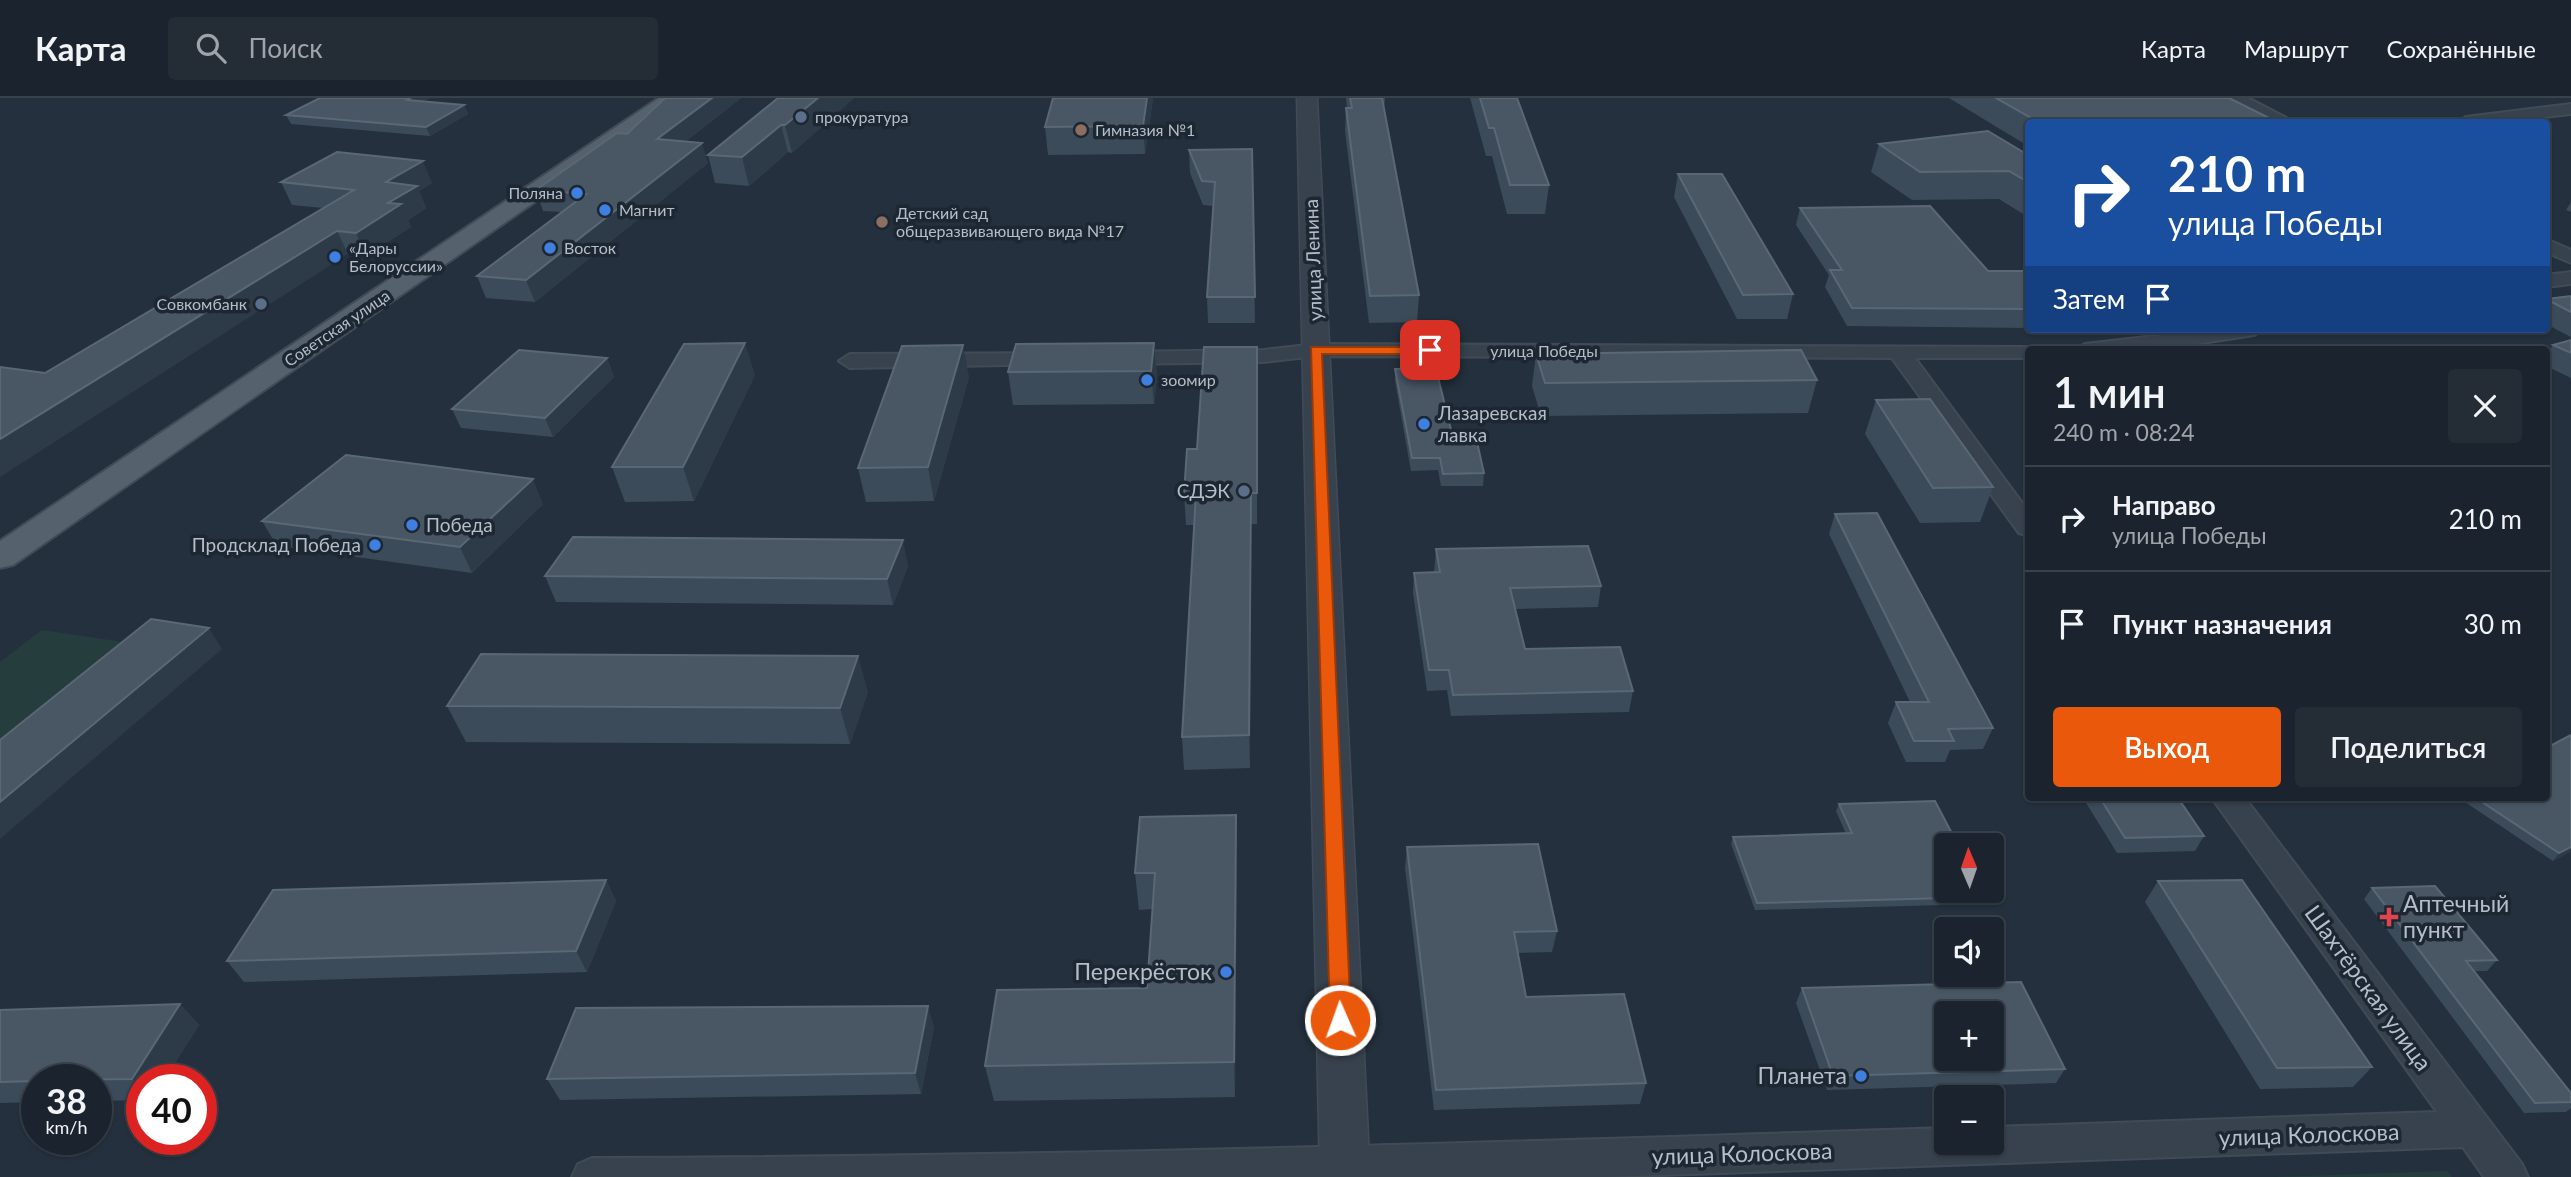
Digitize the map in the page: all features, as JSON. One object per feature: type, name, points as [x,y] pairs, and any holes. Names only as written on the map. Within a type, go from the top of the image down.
[{"type":"main road","name":"Советская улица","points":[[0,557],[673,98]]},
{"type":"street","name":"улица Ленина","points":[[1307,98],[1345,1172]]},
{"type":"street","points":[[2235,98],[2280,119]]},
{"type":"street","points":[[2490,119],[2571,109]]},
{"type":"street","points":[[2550,248],[2571,257]]},
{"type":"street","points":[[2550,281],[2571,278]]},
{"type":"street","points":[[2130,346],[2229,333]]},
{"type":"street","name":"улица Победы","points":[[1096,358],[1264,356],[1315,350],[2025,352]]},
{"type":"street","points":[[1899,352],[2025,524]]},
{"type":"street","points":[[850,361],[1070,359]]},
{"type":"street","name":"Шахтёрская улица","points":[[2230,801],[2508,1177]]},
{"type":"street","name":"улица Колоскова","points":[[592,1177],[1345,1172],[2472,1129]]},
{"type":"green space","points":[[42,630],[123,642],[0,740],[0,662]]},
{"type":"green space","points":[[2447,1171],[2452,1177],[2273,1177]]},
{"type":"building","points":[[320,98],[410,98],[407,100],[464,105],[426,127],[286,115]]},
{"type":"building","points":[[665,98],[712,98],[657,139],[702,143],[526,280],[477,276],[586,194],[536,190],[617,133],[627,134]]},
{"type":"building","points":[[778,98],[818,98],[742,157],[708,155]]},
{"type":"building","points":[[1053,98],[1147,98],[1143,126],[1045,127]]},
{"type":"building","points":[[1350,98],[1382,98],[1419,295],[1370,296],[1346,108],[1352,108]]},
{"type":"building","points":[[1480,98],[1517,98],[1549,185],[1510,185],[1494,128],[1489,128]]},
{"type":"building","points":[[1996,98],[2229,98],[2271,119],[2033,119]]},
{"type":"building","points":[[1988,131],[2025,153],[2025,180],[2009,171],[1920,172],[1879,144]]},
{"type":"building","points":[[1252,149],[1255,297],[1207,297],[1215,182],[1202,181],[1189,150]]},
{"type":"building","points":[[337,152],[423,161],[386,182],[417,186],[388,203],[401,204],[356,233],[337,231],[0,439],[0,367],[45,373],[354,190],[281,182]]},
{"type":"building","points":[[1678,174],[1722,174],[1793,294],[1743,295]]},
{"type":"building","points":[[1930,206],[1988,271],[2025,271],[2025,309],[1852,308],[1830,270],[1842,270],[1800,208]]},
{"type":"building","points":[[2571,296],[2571,312],[2550,301],[2550,299]]},
{"type":"building","points":[[2571,340],[2571,353],[2553,345]]},
{"type":"building","points":[[745,343],[683,467],[612,467],[684,344]]},
{"type":"building","points":[[1154,343],[1151,371],[1008,372],[1016,344]]},
{"type":"building","points":[[963,345],[928,467],[858,468],[902,346]]},
{"type":"building","points":[[1204,347],[1257,347],[1257,493],[1251,493],[1249,735],[1182,737],[1196,493],[1184,494],[1187,449],[1197,449]]},
{"type":"building","points":[[519,350],[607,358],[545,418],[452,409]]},
{"type":"building","points":[[1801,350],[1817,380],[1545,383],[1536,354]]},
{"type":"building","points":[[1395,369],[1436,369],[1454,442],[1477,442],[1484,473],[1443,474],[1440,458],[1412,458]]},
{"type":"building","points":[[1930,399],[1993,487],[1933,488],[1876,400]]},
{"type":"building","points":[[346,455],[533,479],[460,547],[262,521]]},
{"type":"building","points":[[1877,513],[1993,728],[1948,729],[1954,741],[1914,741],[1896,702],[1929,702],[1835,514]]},
{"type":"building","points":[[573,537],[903,540],[887,579],[545,576]]},
{"type":"building","points":[[1588,546],[1601,586],[1510,588],[1525,649],[1620,647],[1633,691],[1453,695],[1449,670],[1429,670],[1414,573],[1440,572],[1436,549]]},
{"type":"building","points":[[151,619],[209,628],[0,802],[0,740]]},
{"type":"building","points":[[481,654],[858,656],[840,708],[447,706]]},
{"type":"building","points":[[2571,735],[2571,847],[2559,853],[2481,801],[2550,801],[2550,746]]},
{"type":"building","points":[[1935,801],[1952,833],[1934,833],[1934,898],[1757,903],[1733,837],[1852,833],[1839,804]]},
{"type":"building","points":[[2102,801],[2180,801],[2204,836],[2125,838]]},
{"type":"building","points":[[1236,815],[1234,1062],[985,1066],[997,990],[1147,988],[1155,873],[1135,873],[1140,817]]},
{"type":"building","points":[[1538,844],[1557,931],[1514,932],[1526,997],[1624,994],[1646,1083],[1436,1090],[1407,847]]},
{"type":"building","points":[[606,880],[576,951],[227,961],[273,890]]},
{"type":"building","points":[[2242,880],[2372,1067],[2277,1068],[2158,881]]},
{"type":"building","points":[[2435,886],[2497,960],[2466,961],[2571,1093],[2571,1102],[2535,1103],[2372,888]]},
{"type":"building","points":[[2004,982],[2021,982],[2065,1069],[2004,1071],[2004,1001],[1934,1001],[1934,1071],[1999,1071],[1833,1076],[1802,988],[1934,984],[1934,987],[2004,987]]},
{"type":"building","points":[[180,1004],[142,1064],[126,1064],[126,1079],[112,1079],[112,1064],[21,1064],[21,1081],[0,1082],[0,1010]]},
{"type":"building","points":[[928,1006],[915,1073],[547,1079],[576,1008]]},
{"type":"place","name":"прокуратура","points":[[801,117]]},
{"type":"place","name":"Гимназия №1","points":[[1081,130]]},
{"type":"place","name":"Поляна","points":[[577,193]]},
{"type":"place","name":"Магнит","points":[[605,210]]},
{"type":"place","name":"Детский сад общеразвивающего вида №17","points":[[882,222]]},
{"type":"place","name":"Восток","points":[[550,248]]},
{"type":"place","name":"«Дары Белоруссии»","points":[[335,257]]},
{"type":"place","name":"Совкомбанк","points":[[261,304]]},
{"type":"place","name":"зоомир","points":[[1147,380]]},
{"type":"place","name":"Лазаревская лавка","points":[[1424,424]]},
{"type":"place","name":"СДЭК","points":[[1244,491]]},
{"type":"place","name":"Победа","points":[[412,525]]},
{"type":"place","name":"Продсклад Победа","points":[[375,545]]},
{"type":"place","name":"Аптечный пункт","points":[[2389,917]]},
{"type":"place","name":"Перекрёсток","points":[[1226,972]]},
{"type":"place","name":"Планета","points":[[1861,1076]]},
{"type":"route","points":[[1340,1020],[1315,350],[1430,350]]}]
